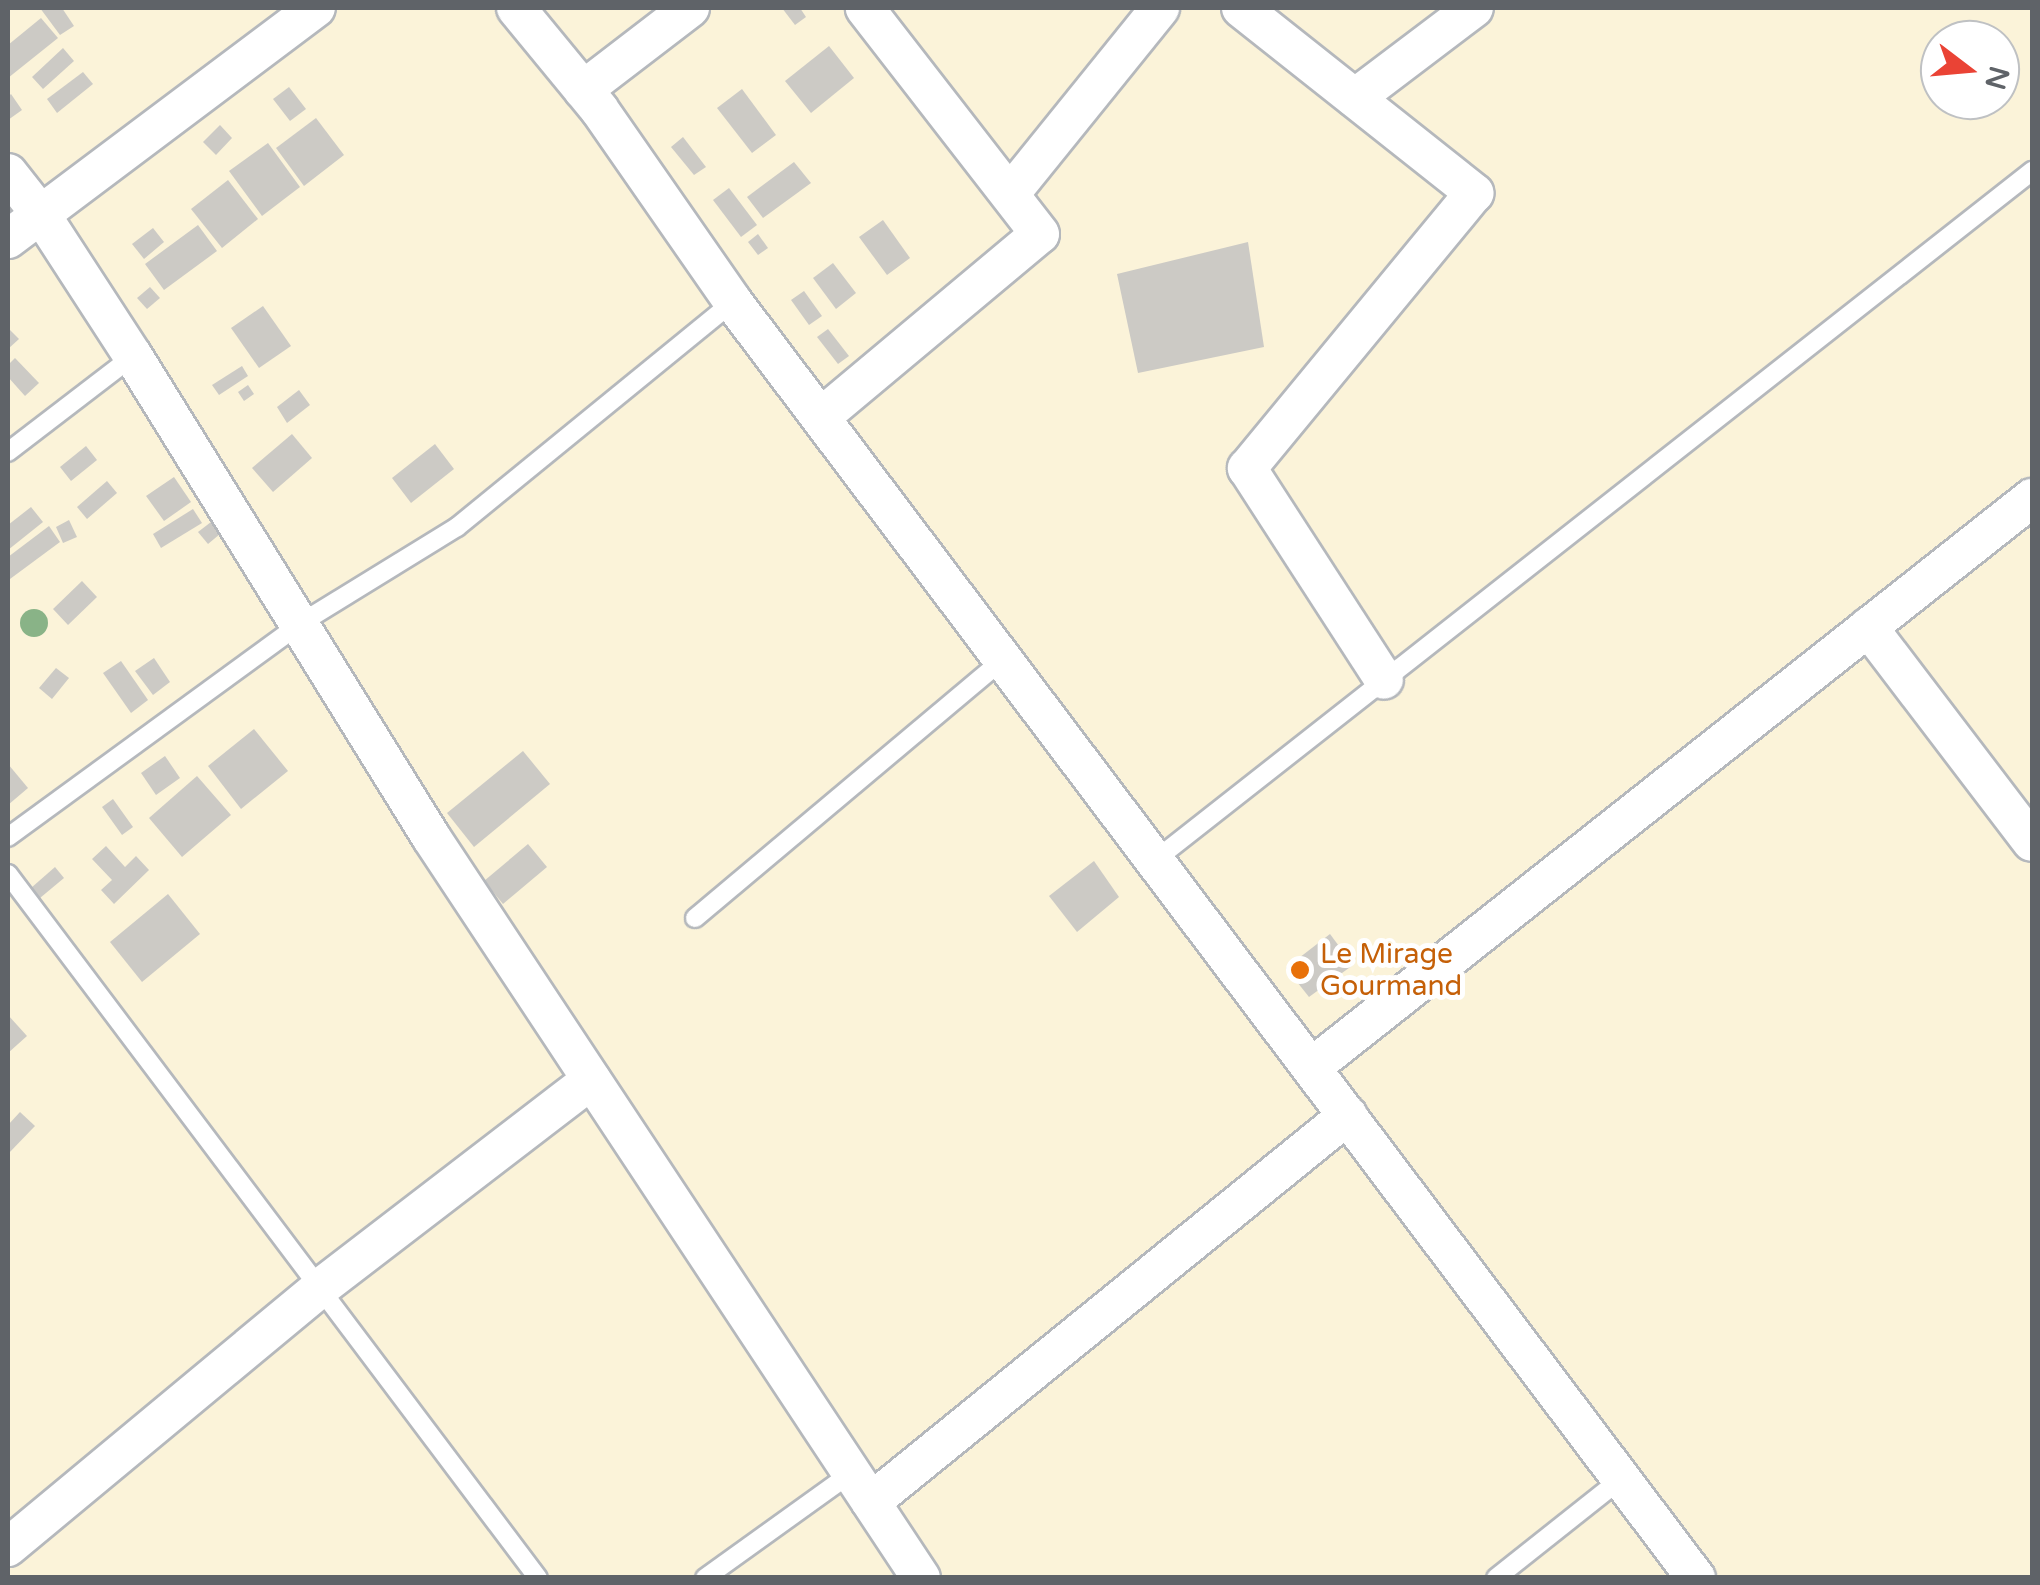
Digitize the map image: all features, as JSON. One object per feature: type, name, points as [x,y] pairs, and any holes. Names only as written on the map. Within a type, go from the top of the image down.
[{"type":"street","points":[[8,238],[316,8]]},
{"type":"street","points":[[516,8],[583,90],[733,302],[1696,1578]]},
{"type":"street","points":[[583,90],[690,8]]},
{"type":"street","points":[[820,418],[1040,234],[865,8]]},
{"type":"street","points":[[1010,194],[1160,8]]},
{"type":"street","points":[[1242,8],[1474,193],[1248,468],[1384,680]]},
{"type":"street","points":[[1355,98],[1474,8]]},
{"type":"street","points":[[8,172],[42,216],[133,356],[431,837],[921,1578]]},
{"type":"street","points":[[1312,1067],[2032,498]]},
{"type":"street","points":[[1868,627],[2032,842]]},
{"type":"street","points":[[8,1547],[320,1288],[591,1080]]},
{"type":"street","points":[[861,1487],[1348,1115]]},
{"type":"lane","points":[[1154,860],[2032,171]]},
{"type":"lane","points":[[8,838],[301,624],[457,526],[733,302]]},
{"type":"lane","points":[[8,452],[133,356]]},
{"type":"lane","points":[[695,918],[1004,660]]},
{"type":"lane","points":[[8,874],[538,1578]]},
{"type":"lane","points":[[1496,1578],[1622,1478]]},
{"type":"lane","points":[[706,1578],[861,1487]]},
{"type":"sand","points":[[8,8],[2032,8],[2032,1577],[8,1577]]},
{"type":"building","points":[[40,8],[62,8],[74,26],[60,35]]},
{"type":"building","points":[[782,8],[800,8],[806,17],[795,25]]},
{"type":"building","points":[[41,18],[58,38],[8,78],[8,45]]},
{"type":"building","points":[[829,46],[854,78],[811,113],[785,81]]},
{"type":"building","points":[[63,48],[74,61],[43,89],[32,77]]},
{"type":"building","points":[[83,72],[93,84],[57,113],[47,99]]},
{"type":"building","points":[[289,87],[306,109],[290,121],[273,99]]},
{"type":"building","points":[[742,89],[776,135],[752,153],[717,108]]},
{"type":"building","points":[[11,94],[22,110],[8,120],[8,97]]},
{"type":"building","points":[[316,118],[344,155],[304,186],[276,148]]},
{"type":"building","points":[[220,125],[232,138],[216,155],[203,142]]},
{"type":"building","points":[[683,137],[706,167],[694,175],[671,147]]},
{"type":"building","points":[[268,143],[300,187],[262,216],[229,171]]},
{"type":"building","points":[[794,162],[811,183],[763,218],[747,197]]},
{"type":"building","points":[[228,180],[258,219],[222,248],[191,209]]},
{"type":"building","points":[[729,188],[757,225],[741,237],[713,200]]},
{"type":"building","points":[[883,220],[910,258],[887,275],[859,237]]},
{"type":"building","points":[[198,225],[217,251],[164,290],[145,264]]},
{"type":"building","points":[[153,228],[164,242],[144,259],[132,244]]},
{"type":"building","points":[[758,234],[768,248],[758,255],[748,242]]},
{"type":"building","points":[[1248,242],[1264,347],[1138,373],[1117,274]]},
{"type":"building","points":[[833,263],[856,293],[836,309],[813,278]]},
{"type":"building","points":[[150,287],[160,298],[147,309],[137,298]]},
{"type":"building","points":[[804,291],[822,316],[809,325],[791,300]]},
{"type":"building","points":[[263,306],[291,346],[259,368],[231,328]]},
{"type":"building","points":[[8,328],[19,339],[8,349]]},
{"type":"building","points":[[828,329],[849,356],[838,364],[817,337]]},
{"type":"building","points":[[15,358],[39,383],[25,396],[8,377],[8,365]]},
{"type":"building","points":[[242,366],[248,376],[219,395],[212,385]]},
{"type":"building","points":[[248,385],[254,394],[244,401],[238,392]]},
{"type":"building","points":[[299,390],[310,405],[287,423],[277,407]]},
{"type":"building","points":[[292,434],[312,458],[273,492],[252,468]]},
{"type":"building","points":[[435,444],[454,469],[411,503],[392,478]]},
{"type":"building","points":[[86,446],[97,460],[71,481],[60,467]]},
{"type":"building","points":[[174,477],[191,502],[164,521],[146,496]]},
{"type":"building","points":[[107,481],[117,493],[87,519],[77,507]]},
{"type":"building","points":[[31,507],[43,522],[8,550],[8,525]]},
{"type":"building","points":[[193,509],[202,523],[161,548],[153,534]]},
{"type":"building","points":[[69,520],[77,537],[63,543],[56,527]]},
{"type":"building","points":[[211,522],[220,534],[208,544],[198,532]]},
{"type":"building","points":[[49,526],[60,542],[10,579],[8,557]]},
{"type":"building","points":[[82,581],[97,597],[68,625],[53,609]]},
{"type":"building","points":[[154,658],[170,682],[153,695],[135,671]]},
{"type":"building","points":[[121,661],[148,700],[131,713],[103,673]]},
{"type":"building","points":[[56,668],[69,678],[52,699],[39,688]]},
{"type":"building","points":[[254,729],[288,771],[241,809],[208,766]]},
{"type":"building","points":[[523,751],[550,784],[474,847],[447,813]]},
{"type":"building","points":[[165,756],[180,778],[156,795],[141,773]]},
{"type":"building","points":[[8,764],[28,788],[8,805]]},
{"type":"building","points":[[197,776],[231,815],[182,857],[149,818]]},
{"type":"building","points":[[113,799],[133,827],[122,835],[102,807]]},
{"type":"building","points":[[528,844],[547,867],[503,904],[484,881]]},
{"type":"building","points":[[106,846],[125,867],[136,856],[149,870],[114,904],[101,890],[112,880],[92,859]]},
{"type":"building","points":[[1094,861],[1119,897],[1077,932],[1049,896]]},
{"type":"building","points":[[55,867],[64,878],[40,898],[31,888]]},
{"type":"building","points":[[168,894],[200,934],[142,982],[110,942]]},
{"type":"building","points":[[1330,934],[1353,965],[1309,997],[1286,968]]},
{"type":"building","points":[[8,1015],[27,1036],[8,1053]]},
{"type":"building","points":[[20,1112],[35,1126],[8,1154],[8,1125]]},
{"type":"place","name":"Le Mirage Gourmand","points":[[1300,970]]}]
